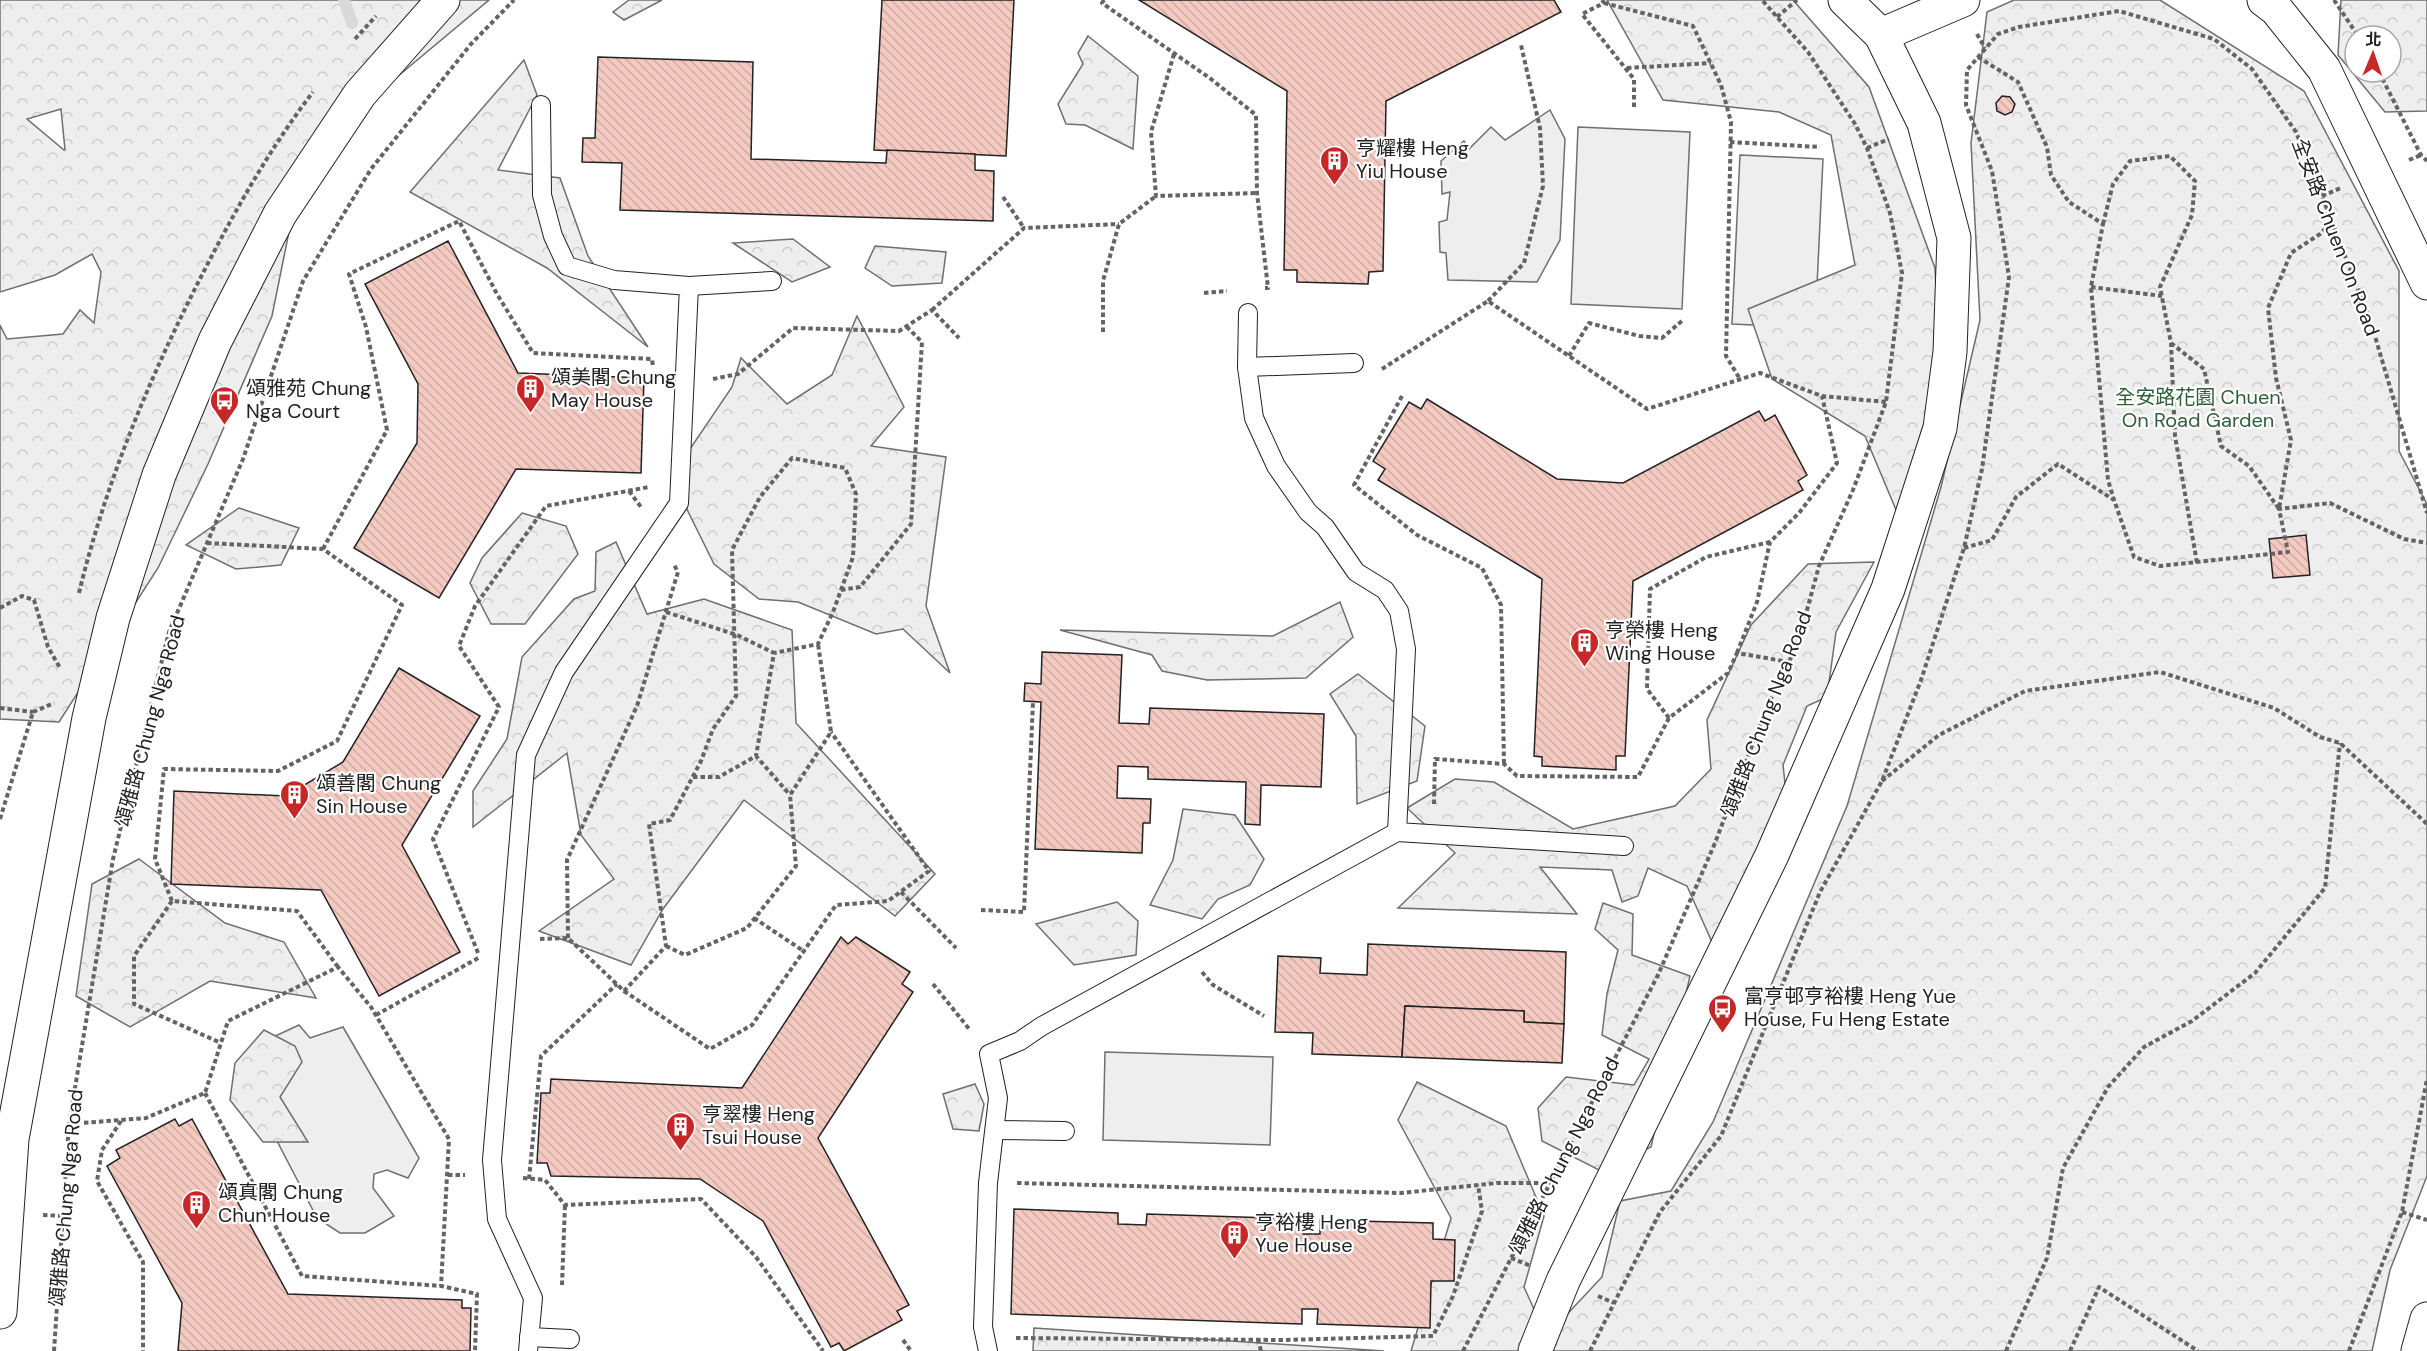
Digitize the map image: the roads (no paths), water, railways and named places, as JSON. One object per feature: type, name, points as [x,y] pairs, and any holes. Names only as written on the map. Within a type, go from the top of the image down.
[{"type":"street","points":[[0,1312],[12,1139],[87,729],[113,618],[159,475],[215,341],[280,214],[360,94],[443,0]]},
{"type":"street","points":[[1535,1351],[1563,1281],[1772,855],[1888,589],[1940,428],[1950,352],[1954,238],[1924,123],[1881,35],[1845,0]]},
{"type":"street","points":[[1881,35],[1963,0]]},
{"type":"street","points":[[2264,0],[2276,9],[2324,69],[2427,283]]},
{"type":"street","points":[[2418,1351],[2427,1319]]},
{"type":"lane","points":[[540,105],[542,195],[553,236],[567,266],[614,280],[689,286],[772,281]]},
{"type":"lane","points":[[565,1338],[528,1344],[533,1298],[497,1219],[492,1160],[526,755],[564,672],[680,503],[689,286]]},
{"type":"lane","points":[[1248,313],[1247,367],[1254,418],[1276,466],[1356,572],[1385,590],[1399,611],[1406,649],[1397,832]]},
{"type":"lane","points":[[1247,367],[1354,363]]},
{"type":"lane","points":[[988,1351],[983,1316],[988,1183],[998,1098],[989,1054],[1020,1041],[1042,1026],[1397,832],[1623,846]]},
{"type":"lane","points":[[995,1130],[1065,1131]]},
{"type":"waterway","points":[[344,0],[352,23]]},
{"type":"place","name":"亨耀樓 Heng Yiu House","points":[[1335,186]]},
{"type":"place","name":"頌美閣 Chung May House","points":[[530,414]]},
{"type":"place","name":"頌雅苑 Chung Nga Court","points":[[225,426]]},
{"type":"place","name":"亨榮樓 Heng Wing House","points":[[1584,668]]},
{"type":"place","name":"頌善閣 Chung Sin House","points":[[295,820]]},
{"type":"place","name":"富亨邨亨裕樓 Heng Yue House, Fu Heng Estate","points":[[1723,1034]]},
{"type":"place","name":"亨翠樓 Heng Tsui House","points":[[681,1152]]},
{"type":"place","name":"頌真閣 Chung Chun House","points":[[197,1230]]},
{"type":"place","name":"亨裕樓 Heng Yue House","points":[[1234,1260]]},
{"type":"park label","name":"全安路花園 Chuen On Road Garden","points":[[2198,408]]}]
